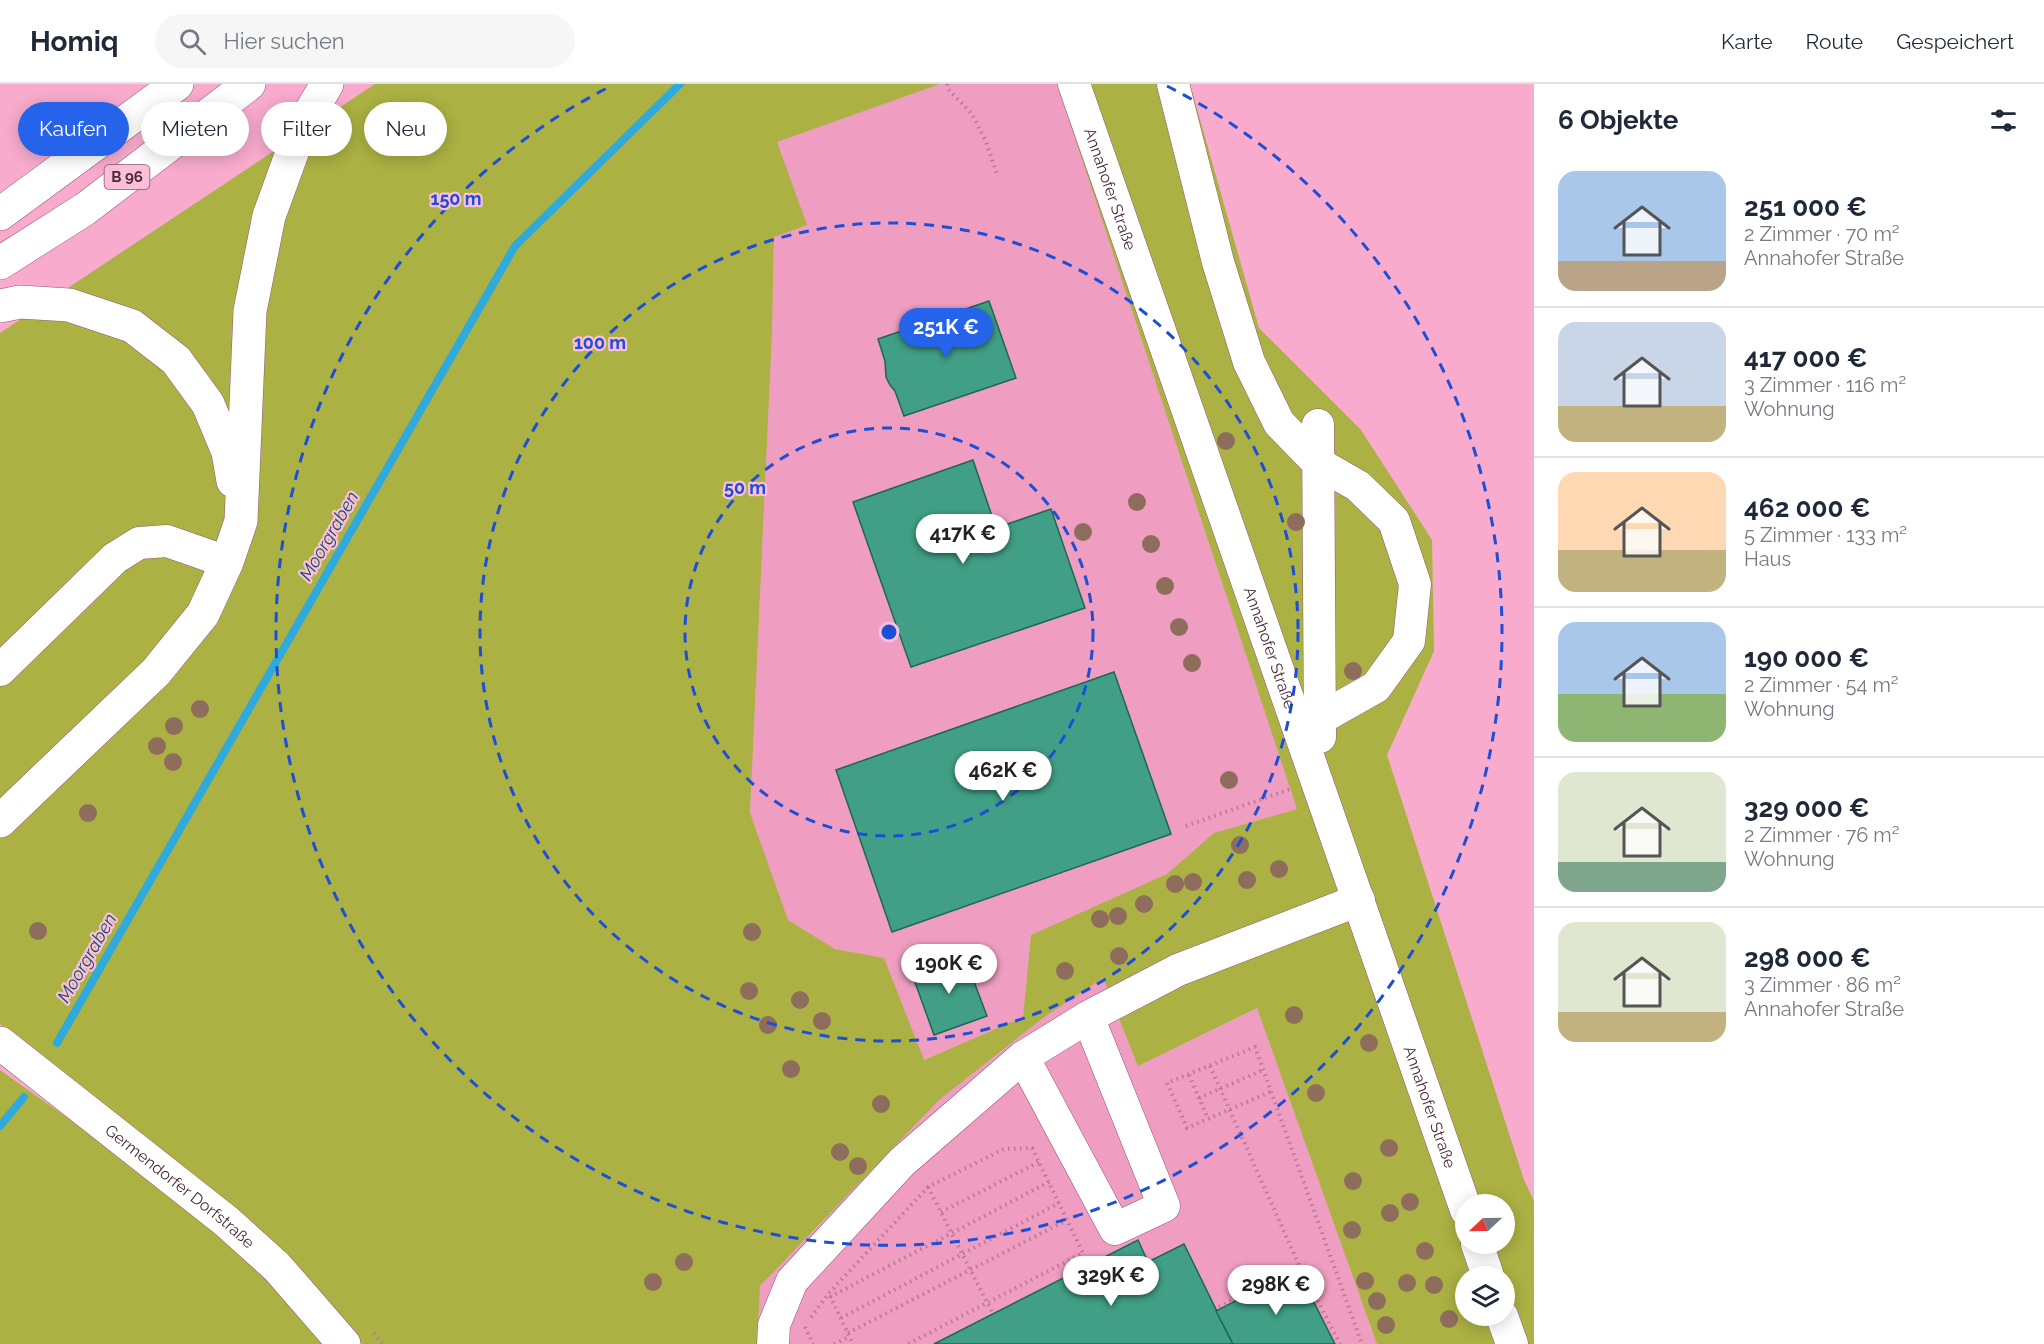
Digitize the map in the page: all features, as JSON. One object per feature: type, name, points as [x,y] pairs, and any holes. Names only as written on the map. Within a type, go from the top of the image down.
[{"type":"main road","name":"B 96","points":[[0,214],[177,84]]},
{"type":"main road","name":"B 96","points":[[0,263],[85,209],[249,84]]},
{"type":"main road","points":[[0,821],[156,672],[203,614],[227,562],[241,521],[250,311],[269,216],[301,128],[327,84]]},
{"type":"main road","points":[[0,306],[20,302],[69,305],[132,326],[176,360],[208,404],[228,452],[241,521]]},
{"type":"main road","name":"Germendorfer Dorfstraße","points":[[0,1043],[226,1221],[277,1267],[344,1344]]},
{"type":"street","name":"Annahofer Straße","points":[[1074,84],[1460,1194]]},
{"type":"street","points":[[1173,84],[1218,262],[1249,362],[1279,423],[1318,463],[1358,486],[1394,521],[1415,584],[1409,641],[1376,687],[1321,718]]},
{"type":"street","points":[[1317,780],[1321,718],[1318,425]]},
{"type":"street","points":[[0,670],[115,558],[139,543],[167,541],[227,562]]},
{"type":"street","points":[[773,1344],[774,1325],[792,1281],[902,1162],[1023,1057],[1088,1017],[1178,970],[1359,900]]},
{"type":"street","points":[[1023,1057],[1115,1229],[1164,1206],[1088,1017]]},
{"type":"street","points":[[1506,1326],[1512,1344]]},
{"type":"path","points":[[946,84],[972,114],[986,142],[997,174]]},
{"type":"path","points":[[1186,826],[1317,780]]},
{"type":"path","points":[[1270,1092],[1187,1128],[1167,1083],[1255,1047],[1362,1344]]},
{"type":"path","points":[[1210,1066],[1299,1265],[1340,1344]]},
{"type":"path","points":[[1198,1098],[1263,1070]]},
{"type":"path","points":[[1189,1075],[1208,1119]]},
{"type":"path","points":[[804,1335],[804,1326],[928,1187],[1004,1149],[1032,1148],[1083,1253],[908,1344]]},
{"type":"path","points":[[941,1212],[1039,1162]]},
{"type":"path","points":[[830,1295],[1049,1182]]},
{"type":"path","points":[[928,1187],[993,1314]]},
{"type":"path","points":[[841,1318],[1059,1203]]},
{"type":"path","points":[[834,1344],[1067,1220]]},
{"type":"path","points":[[1219,1307],[1299,1265]]},
{"type":"path","points":[[830,1295],[853,1344]]},
{"type":"path","points":[[804,1326],[813,1344]]},
{"type":"shaded area","points":[[940,84],[1057,84],[1297,809],[1214,833],[1167,874],[1031,935],[1023,1017],[923,1060],[884,958],[835,949],[788,920],[750,814],[772,332],[777,142]]},
{"type":"shaded area","points":[[1103,978],[1138,1066],[1258,1008],[1377,1344],[757,1344],[760,1286],[939,1100],[1043,1018]]},
{"type":"green space","points":[[375,84],[940,84],[777,142],[807,225],[774,237],[772,332],[750,813],[788,920],[835,949],[884,958],[924,1060],[1023,1017],[1031,935],[1167,874],[1214,833],[1297,809],[1057,84],[1190,84],[1259,328],[1361,430],[1432,540],[1434,651],[1387,755],[1524,1180],[1534,1201],[1534,1344],[1377,1344],[1257,1008],[1138,1066],[1103,978],[1043,1018],[939,1100],[760,1286],[757,1344],[362,1344],[334,1312],[0,1024],[0,333],[267,156],[352,156],[352,102],[348,102]]},
{"type":"green space","points":[[0,1070],[132,1165],[227,1242],[276,1286],[325,1344],[0,1344]]},
{"type":"building","points":[[989,301],[1016,378],[904,416],[895,391],[886,377],[885,361],[878,339]]},
{"type":"building","points":[[973,460],[996,528],[1051,509],[1085,608],[911,667],[853,502]]},
{"type":"building","points":[[1114,672],[1171,834],[892,932],[836,770]]},
{"type":"building","points":[[964,955],[987,1016],[934,1035],[912,974]]},
{"type":"building","points":[[1138,1240],[1148,1262],[1184,1244],[1233,1344],[934,1344]]},
{"type":"building","points":[[1297,1269],[1335,1344],[1233,1344],[1216,1311]]},
{"type":"waterway","name":"Moorgraben","points":[[57,1043],[515,246],[680,84]]},
{"type":"waterway","name":"Moorgraben","points":[[0,1126],[24,1097]]}]
